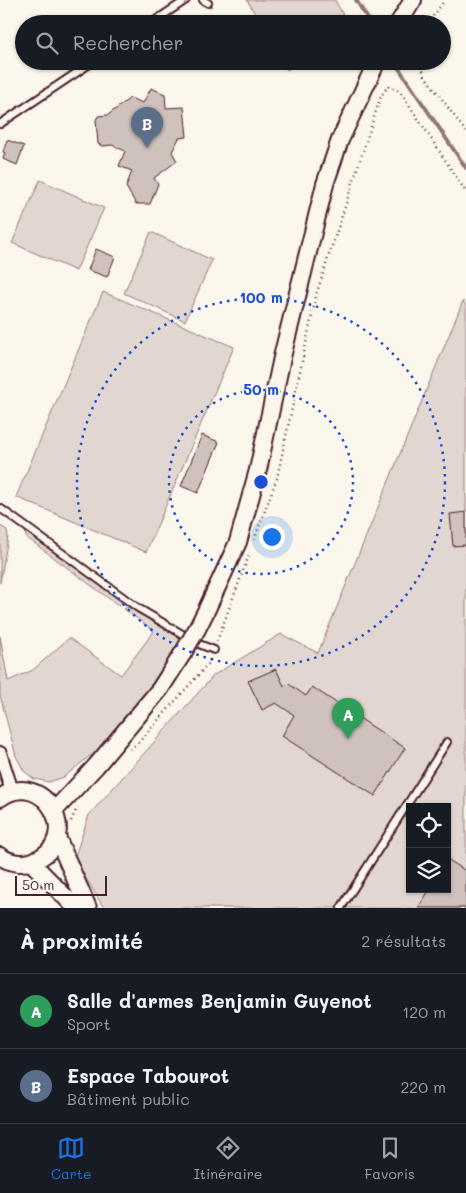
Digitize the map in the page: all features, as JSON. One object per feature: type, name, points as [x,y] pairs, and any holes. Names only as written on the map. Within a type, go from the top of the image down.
[{"type":"street","points":[[404,15],[413,0]]},
{"type":"street","points":[[54,810],[96,766],[160,688],[193,636],[238,542],[258,470],[283,353],[325,184],[340,140],[373,70]]},
{"type":"street","points":[[0,753],[6,795],[25,790],[37,793],[47,800],[54,810],[57,819],[57,837],[88,908]]},
{"type":"street","points":[[0,856],[12,862],[31,862],[42,857],[51,848],[57,837]]},
{"type":"street","points":[[31,862],[76,908]]},
{"type":"lane","points":[[164,15],[186,0]]},
{"type":"lane","points":[[0,124],[81,70]]},
{"type":"lane","points":[[0,508],[138,608],[193,636],[214,650]]},
{"type":"lane","points":[[341,908],[447,742]]},
{"type":"path","points":[[434,15],[445,0]]},
{"type":"path","points":[[423,70],[466,132]]},
{"type":"path","points":[[388,86],[400,92],[466,192]]},
{"type":"path","points":[[70,825],[80,805]]},
{"type":"shaded area","points":[[247,0],[335,0],[343,15],[256,15]]},
{"type":"shaded area","points":[[40,180],[104,208],[76,271],[12,243]]},
{"type":"shaded area","points":[[151,232],[212,260],[185,321],[124,293]]},
{"type":"shaded area","points":[[103,292],[234,347],[146,552],[16,497]]},
{"type":"shaded area","points":[[463,301],[466,306],[466,908],[104,908],[74,859],[89,815],[214,675],[281,634],[318,653]]},
{"type":"shaded area","points":[[0,526],[7,530],[8,537],[0,583]]},
{"type":"shaded area","points":[[25,528],[125,598],[119,606],[26,537]]},
{"type":"shaded area","points":[[128,607],[181,639],[162,670],[140,700],[93,756],[91,755],[64,777],[49,782],[34,779],[24,771],[16,756],[0,695],[0,636],[8,681],[33,670],[69,638],[121,675],[154,631],[124,609]]},
{"type":"building","points":[[151,88],[165,94],[166,108],[184,107],[187,137],[179,138],[172,152],[177,161],[154,178],[158,184],[150,204],[136,204],[126,187],[132,171],[119,166],[125,151],[112,145],[103,146],[98,144],[96,120],[98,116],[108,115],[130,98],[143,103]]},
{"type":"building","points":[[7,140],[24,146],[17,165],[3,159]]},
{"type":"building","points":[[96,249],[115,257],[107,277],[88,270]]},
{"type":"building","points":[[202,435],[219,442],[198,493],[181,486]]},
{"type":"building","points":[[466,512],[466,545],[453,546],[450,514]]},
{"type":"building","points":[[276,669],[284,686],[289,684],[306,696],[312,687],[405,748],[375,796],[282,736],[294,715],[276,703],[262,710],[248,681]]},
{"type":"building","points":[[451,862],[466,871],[466,908],[418,908],[427,893],[451,893]]},
{"type":"waterway","points":[[356,0],[365,15]]},
{"type":"waterway","points":[[400,70],[466,168]]},
{"type":"place","name":"Espace Tabourot","points":[[147,148]]},
{"type":"place","name":"Salle d'armes Benjamin Guyenot","points":[[348,739]]}]
